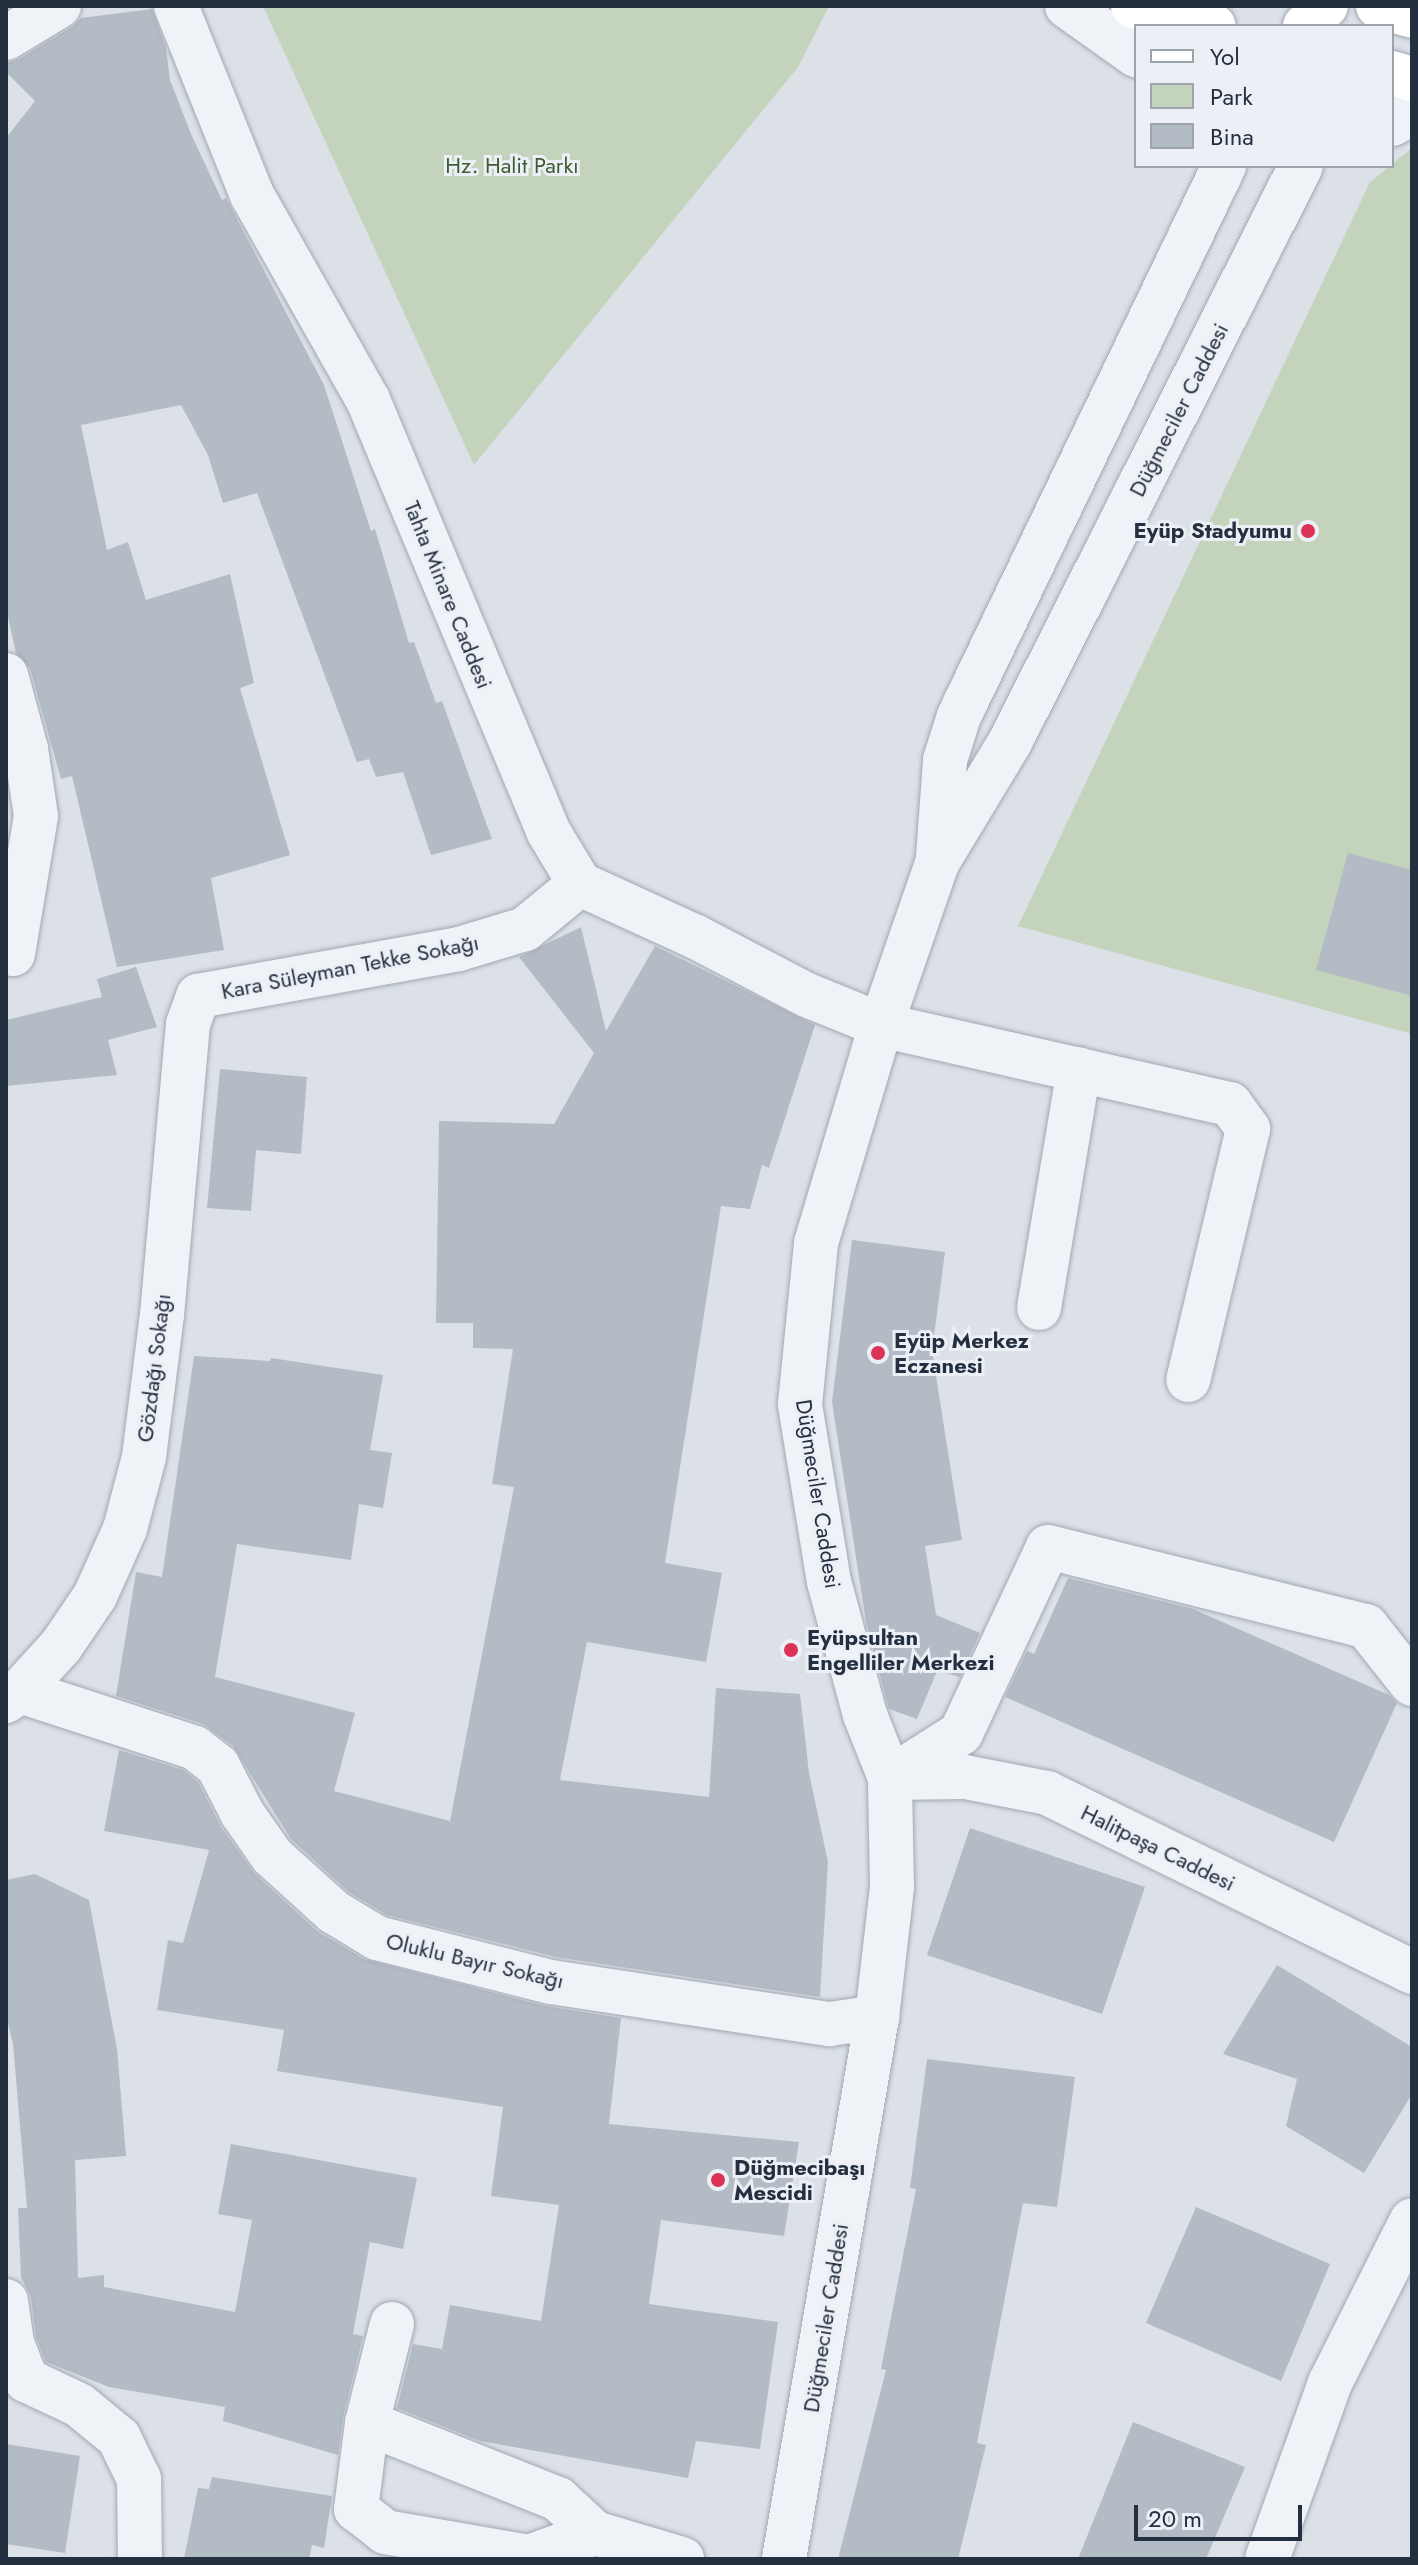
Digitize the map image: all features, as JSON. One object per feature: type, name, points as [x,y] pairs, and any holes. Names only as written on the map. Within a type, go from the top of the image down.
[{"type":"main road","points":[[1133,6],[1206,24]]},
{"type":"main road","points":[[1307,24],[1326,6]]},
{"type":"main road","points":[[1378,6],[1412,16]]},
{"type":"street","points":[[6,38],[59,6]]},
{"type":"street","name":"Tahta Minare Caddesi","points":[[176,6],[252,195],[368,400],[536,803],[580,884]]},
{"type":"street","points":[[1067,6],[1134,54]]},
{"type":"street","points":[[1394,123],[1412,113]]},
{"type":"street","name":"Düğmeciler Caddesi","points":[[937,863],[945,760],[959,716],[1223,168]]},
{"type":"street","name":"Düğmeciler Caddesi","points":[[784,2559],[877,2017],[892,1887],[890,1778],[865,1715],[829,1582],[800,1404],[816,1243],[881,1025],[937,863],[1010,742],[1306,173]]},
{"type":"street","points":[[6,675],[26,749],[36,816],[13,954]]},
{"type":"street","points":[[580,884],[696,937],[807,995],[881,1025],[1230,1104],[1248,1129],[1188,1380]]},
{"type":"street","name":"Kara Süleyman Tekke Sokağı","points":[[198,996],[459,949],[525,929],[580,884]]},
{"type":"street","name":"Gözdağı Sokağı","points":[[13,1696],[61,1646],[95,1596],[125,1529],[144,1457],[162,1315],[188,1024],[198,996]]},
{"type":"street","points":[[1039,1308],[1079,1069]]},
{"type":"street","points":[[890,1778],[961,1733],[1048,1547],[1366,1626],[1412,1684]]},
{"type":"street","name":"Oluklu Bayır Sokağı","points":[[13,1696],[195,1748],[218,1766],[242,1813],[272,1856],[334,1912],[377,1938],[551,1982],[830,2024],[877,2017]]},
{"type":"street","name":"Halitpaşa Caddesi","points":[[890,1778],[965,1777],[1047,1793],[1412,1972]]},
{"type":"street","points":[[1267,2559],[1330,2383],[1412,2220]]},
{"type":"street","points":[[6,2301],[12,2343],[26,2380],[79,2405],[119,2438],[139,2479],[140,2559]]},
{"type":"street","points":[[392,2324],[367,2423],[356,2509],[385,2532],[529,2557],[595,2533]]},
{"type":"street","points":[[367,2423],[558,2499],[595,2533],[682,2559]]},
{"type":"green space","name":"Hz. Halit Parkı","points":[[263,6],[829,6],[798,67],[474,465]]},
{"type":"green space","name":"Eyüp Stadyumu","points":[[1412,148],[1412,1034],[1018,926],[1370,182],[1387,168],[1394,168],[1394,163]]},
{"type":"building","points":[[152,9],[166,48],[170,80],[191,134],[222,200],[226,198],[324,385],[371,531],[375,529],[409,643],[414,642],[436,703],[442,701],[492,839],[431,855],[403,772],[376,777],[369,759],[357,762],[257,493],[223,503],[208,455],[181,405],[81,425],[107,550],[128,542],[146,600],[230,574],[254,683],[240,688],[290,855],[211,878],[224,950],[117,967],[72,776],[61,779],[30,668],[16,653],[6,608],[6,138],[35,101],[6,72],[6,63],[19,59],[72,27],[81,18]]},
{"type":"building","points":[[1348,853],[1412,870],[1412,996],[1316,970]]},
{"type":"building","points":[[581,927],[606,1031],[655,946],[815,1025],[769,1168],[762,1165],[750,1209],[721,1206],[665,1563],[722,1573],[706,1662],[587,1642],[560,1780],[709,1797],[716,1688],[800,1694],[809,1773],[828,1862],[820,1997],[556,1957],[387,1915],[349,1892],[291,1839],[233,1746],[203,1724],[116,1696],[136,1572],[162,1577],[194,1356],[270,1361],[271,1358],[383,1375],[370,1450],[392,1453],[383,1508],[359,1504],[351,1560],[237,1544],[215,1677],[355,1713],[334,1791],[450,1821],[514,1487],[492,1484],[513,1349],[473,1348],[473,1323],[436,1323],[439,1121],[554,1124],[594,1053],[519,957]]},
{"type":"building","points":[[136,967],[157,1027],[108,1040],[117,1075],[6,1086],[6,1020],[102,997],[97,979]]},
{"type":"building","points":[[220,1069],[307,1077],[301,1154],[256,1150],[251,1211],[207,1208]]},
{"type":"building","points":[[852,1240],[945,1252],[932,1351],[962,1540],[925,1546],[936,1615],[980,1633],[960,1677],[937,1671],[917,1719],[889,1709],[866,1622],[832,1402]]},
{"type":"building","points":[[1068,1578],[1193,1609],[1389,1695],[1397,1703],[1334,1842],[1005,1697],[1027,1651],[1034,1654]]},
{"type":"building","points":[[119,1750],[183,1770],[198,1782],[221,1827],[255,1874],[317,1931],[364,1959],[545,2006],[621,2018],[609,2124],[799,2142],[784,2236],[661,2220],[649,2304],[778,2322],[760,2449],[696,2441],[688,2478],[480,2441],[397,2408],[413,2344],[442,2349],[450,2305],[541,2321],[559,2205],[491,2196],[503,2107],[277,2071],[284,2030],[157,2010],[168,1940],[183,1943],[209,1850],[104,1831]]},
{"type":"building","points":[[970,1828],[1145,1887],[1102,2014],[927,1955]]},
{"type":"building","points":[[35,1874],[89,1900],[117,2049],[126,2156],[75,2160],[78,2278],[104,2275],[104,2287],[235,2312],[252,2220],[218,2214],[231,2144],[417,2178],[403,2249],[370,2242],[353,2334],[363,2336],[343,2417],[338,2455],[223,2421],[225,2407],[109,2387],[46,2362],[36,2337],[31,2297],[21,2277],[18,2208],[27,2208],[13,2044],[6,2015],[6,1880]]},
{"type":"building","points":[[1277,1965],[1412,2047],[1412,2094],[1364,2173],[1286,2126],[1297,2079],[1223,2054]]},
{"type":"building","points":[[927,2059],[1075,2077],[1057,2207],[1023,2203],[977,2443],[986,2445],[958,2559],[838,2559],[886,2370],[881,2369],[916,2189],[910,2188]]},
{"type":"building","points":[[1196,2207],[1330,2264],[1281,2381],[1146,2323]]},
{"type":"building","points":[[1133,2422],[1245,2467],[1206,2559],[1078,2559]]},
{"type":"building","points":[[6,2444],[80,2456],[65,2553],[6,2544]]},
{"type":"building","points":[[212,2477],[332,2496],[324,2548],[312,2545],[309,2559],[184,2559],[198,2488],[209,2489]]},
{"type":"place","name":"Eyüp Stadyumu","points":[[1308,531]]},
{"type":"place","name":"Eyüp Merkez Eczanesi","points":[[878,1353]]},
{"type":"place","name":"Eyüpsultan Engelliler Merkezi","points":[[791,1650]]},
{"type":"place","name":"Düğmecibaşı Mescidi","points":[[718,2180]]}]
